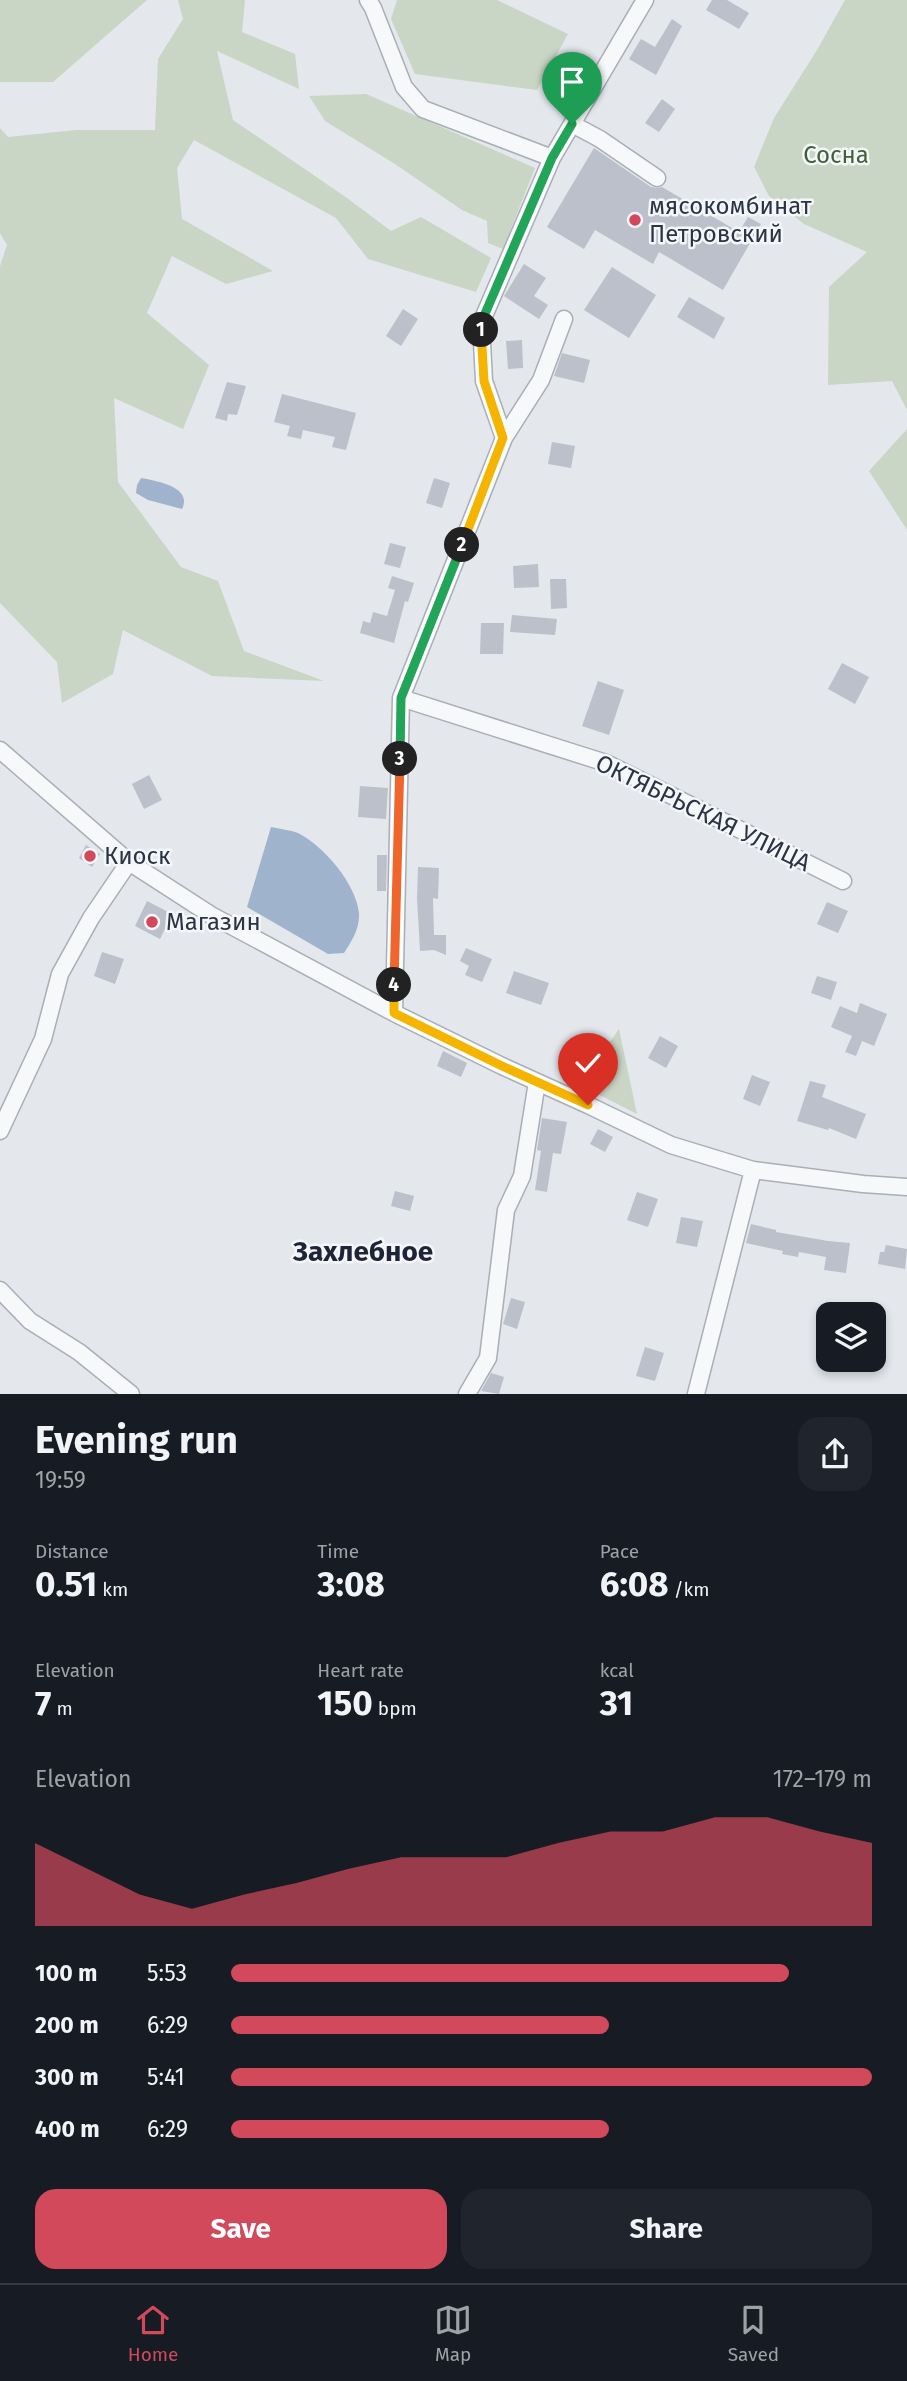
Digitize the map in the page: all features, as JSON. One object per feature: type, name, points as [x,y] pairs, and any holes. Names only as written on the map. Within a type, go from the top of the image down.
[{"type":"street","points":[[368,0],[404,87],[423,109],[552,158]]},
{"type":"street","points":[[503,438],[484,381],[481,323],[552,158],[645,0]]},
{"type":"street","points":[[572,124],[600,139],[657,178]]},
{"type":"street","points":[[394,1013],[401,698],[503,438],[541,380],[564,319]]},
{"type":"street","name":"ОКТЯБРЬСКАЯ УЛИЦА","points":[[401,698],[606,763],[843,881]]},
{"type":"street","points":[[0,750],[129,862],[211,915],[394,1013],[537,1082],[671,1145],[753,1170],[907,1187]]},
{"type":"street","points":[[0,1131],[43,1039],[60,974],[91,918],[129,862]]},
{"type":"street","points":[[467,1394],[488,1358],[506,1210],[522,1176],[537,1082]]},
{"type":"street","points":[[696,1394],[753,1170]]},
{"type":"street","points":[[0,1290],[30,1321],[79,1352],[131,1394]]},
{"type":"green space","points":[[0,0],[147,0],[53,82],[0,82]]},
{"type":"green space","points":[[178,0],[245,0],[242,32],[295,54],[299,89],[217,51],[233,120],[391,231],[421,217],[491,258],[476,292],[368,259],[336,218],[194,140],[177,168],[182,219],[273,271],[226,284],[172,256],[147,313],[209,365],[183,429],[114,398],[118,482],[181,567],[218,581],[244,651],[324,681],[212,676],[123,630],[113,674],[62,703],[57,662],[0,603],[0,266],[7,245],[0,233],[0,128],[8,137],[76,130],[155,130],[158,59],[183,19]]},
{"type":"green space","points":[[397,0],[497,0],[568,34],[537,90],[415,74],[391,19]]},
{"type":"green space","name":"Сосна","points":[[845,0],[907,0],[907,410],[892,381],[828,385],[829,287],[867,252],[804,224],[769,196],[754,167],[774,118]]},
{"type":"green space","points":[[366,94],[535,168],[503,249],[488,243],[487,221],[462,210],[325,121],[309,96]]},
{"type":"green space","points":[[907,429],[907,530],[869,471]]},
{"type":"green space","points":[[619,1029],[637,1114],[580,1085]]},
{"type":"water","points":[[141,478],[164,483],[178,490],[184,501],[182,509],[148,500],[136,493]]},
{"type":"water","points":[[271,827],[295,832],[308,839],[328,856],[352,890],[359,919],[355,934],[344,953],[328,954],[247,907]]},
{"type":"building","points":[[712,0],[727,0],[749,13],[739,29],[706,10]]},
{"type":"building","points":[[672,19],[682,26],[656,75],[629,59],[641,39],[655,47]]},
{"type":"building","points":[[662,99],[675,109],[659,132],[645,123]]},
{"type":"building","name":"мясокомбинат Петровский","points":[[594,148],[651,187],[662,187],[739,232],[748,217],[761,224],[723,290],[659,252],[653,264],[595,230],[584,249],[547,227]]},
{"type":"building","points":[[524,264],[546,278],[534,296],[548,305],[539,319],[504,296]]},
{"type":"building","points":[[612,267],[656,295],[629,338],[584,310]]},
{"type":"building","points":[[689,297],[725,318],[714,339],[677,317]]},
{"type":"building","points":[[403,309],[418,319],[401,346],[386,336]]},
{"type":"building","points":[[522,340],[523,368],[508,369],[506,341]]},
{"type":"building","points":[[562,353],[590,360],[584,383],[554,376]]},
{"type":"building","points":[[227,382],[246,386],[237,415],[228,414],[227,421],[215,418]]},
{"type":"building","points":[[282,394],[356,413],[346,450],[332,447],[335,437],[303,430],[301,439],[287,436],[290,426],[274,422]]},
{"type":"building","points":[[552,442],[575,446],[571,468],[548,464]]},
{"type":"building","points":[[434,478],[450,483],[442,508],[426,503]]},
{"type":"building","points":[[390,543],[406,547],[400,568],[384,564]]},
{"type":"building","points":[[538,564],[539,587],[514,588],[513,566]]},
{"type":"building","points":[[392,576],[414,583],[408,602],[405,601],[394,643],[360,633],[363,621],[370,623],[373,612],[387,616],[395,590],[388,588]]},
{"type":"building","points":[[550,579],[566,579],[567,608],[551,609]]},
{"type":"building","points":[[512,615],[557,619],[555,635],[510,632]]},
{"type":"building","points":[[481,623],[504,623],[503,654],[480,654]]},
{"type":"building","points":[[842,663],[869,677],[855,704],[828,689]]},
{"type":"building","points":[[598,681],[624,690],[609,735],[582,726]]},
{"type":"building","points":[[149,775],[162,800],[144,809],[132,784]]},
{"type":"building","points":[[360,786],[388,788],[386,819],[358,817]]},
{"type":"building","points":[[86,845],[100,854],[92,867],[79,858]]},
{"type":"building","points":[[377,855],[387,855],[386,891],[377,891]]},
{"type":"building","points":[[418,867],[439,868],[438,899],[433,898],[434,935],[446,935],[446,955],[434,950],[420,951]]},
{"type":"building","name":"Магазин","points":[[147,901],[172,914],[160,939],[135,926]]},
{"type":"building","points":[[827,902],[848,911],[838,933],[817,924]]},
{"type":"building","points":[[466,948],[492,959],[482,982],[465,975],[469,966],[460,961]]},
{"type":"building","points":[[102,952],[124,959],[115,984],[94,976]]},
{"type":"building","points":[[514,971],[549,983],[541,1005],[506,993]]},
{"type":"building","points":[[817,976],[837,982],[831,1000],[811,993]]},
{"type":"building","points":[[860,1003],[887,1014],[874,1046],[862,1041],[856,1056],[845,1052],[852,1036],[831,1027],[840,1006],[857,1013]]},
{"type":"building","points":[[660,1036],[678,1046],[666,1068],[648,1058]]},
{"type":"building","points":[[443,1051],[467,1063],[461,1077],[437,1066]]},
{"type":"building","points":[[752,1075],[770,1082],[760,1106],[743,1099]]},
{"type":"building","points":[[810,1081],[826,1085],[822,1097],[866,1114],[856,1139],[829,1128],[828,1130],[797,1121]]},
{"type":"building","points":[[542,1118],[567,1122],[561,1154],[553,1153],[547,1192],[535,1190],[541,1151],[537,1150]]},
{"type":"building","points":[[598,1129],[613,1137],[605,1152],[590,1144]]},
{"type":"building","points":[[395,1191],[414,1196],[410,1211],[391,1206]]},
{"type":"building","points":[[637,1192],[658,1199],[648,1227],[627,1220]]},
{"type":"building","points":[[681,1217],[703,1221],[697,1247],[676,1243]]},
{"type":"building","points":[[751,1224],[776,1232],[850,1243],[846,1273],[824,1270],[826,1257],[799,1252],[798,1257],[746,1243]]},
{"type":"building","points":[[886,1245],[907,1249],[905,1269],[878,1264],[880,1252],[884,1252]]},
{"type":"building","points":[[511,1298],[525,1302],[517,1329],[503,1324]]},
{"type":"building","points":[[645,1347],[664,1353],[655,1381],[636,1376]]},
{"type":"building","points":[[491,1373],[504,1377],[499,1394],[481,1391]]},
{"type":"place","name":"мясокомбинат Петровский","points":[[635,220]]},
{"type":"place","name":"Киоск","points":[[90,856]]},
{"type":"place","name":"Магазин","points":[[152,922]]},
{"type":"district","name":"Захлебное","points":[[363,1251]]},
{"type":"route","points":[[572,124],[552,158],[481,323],[484,381],[503,438],[401,698],[394,1013],[588,1105]]}]
